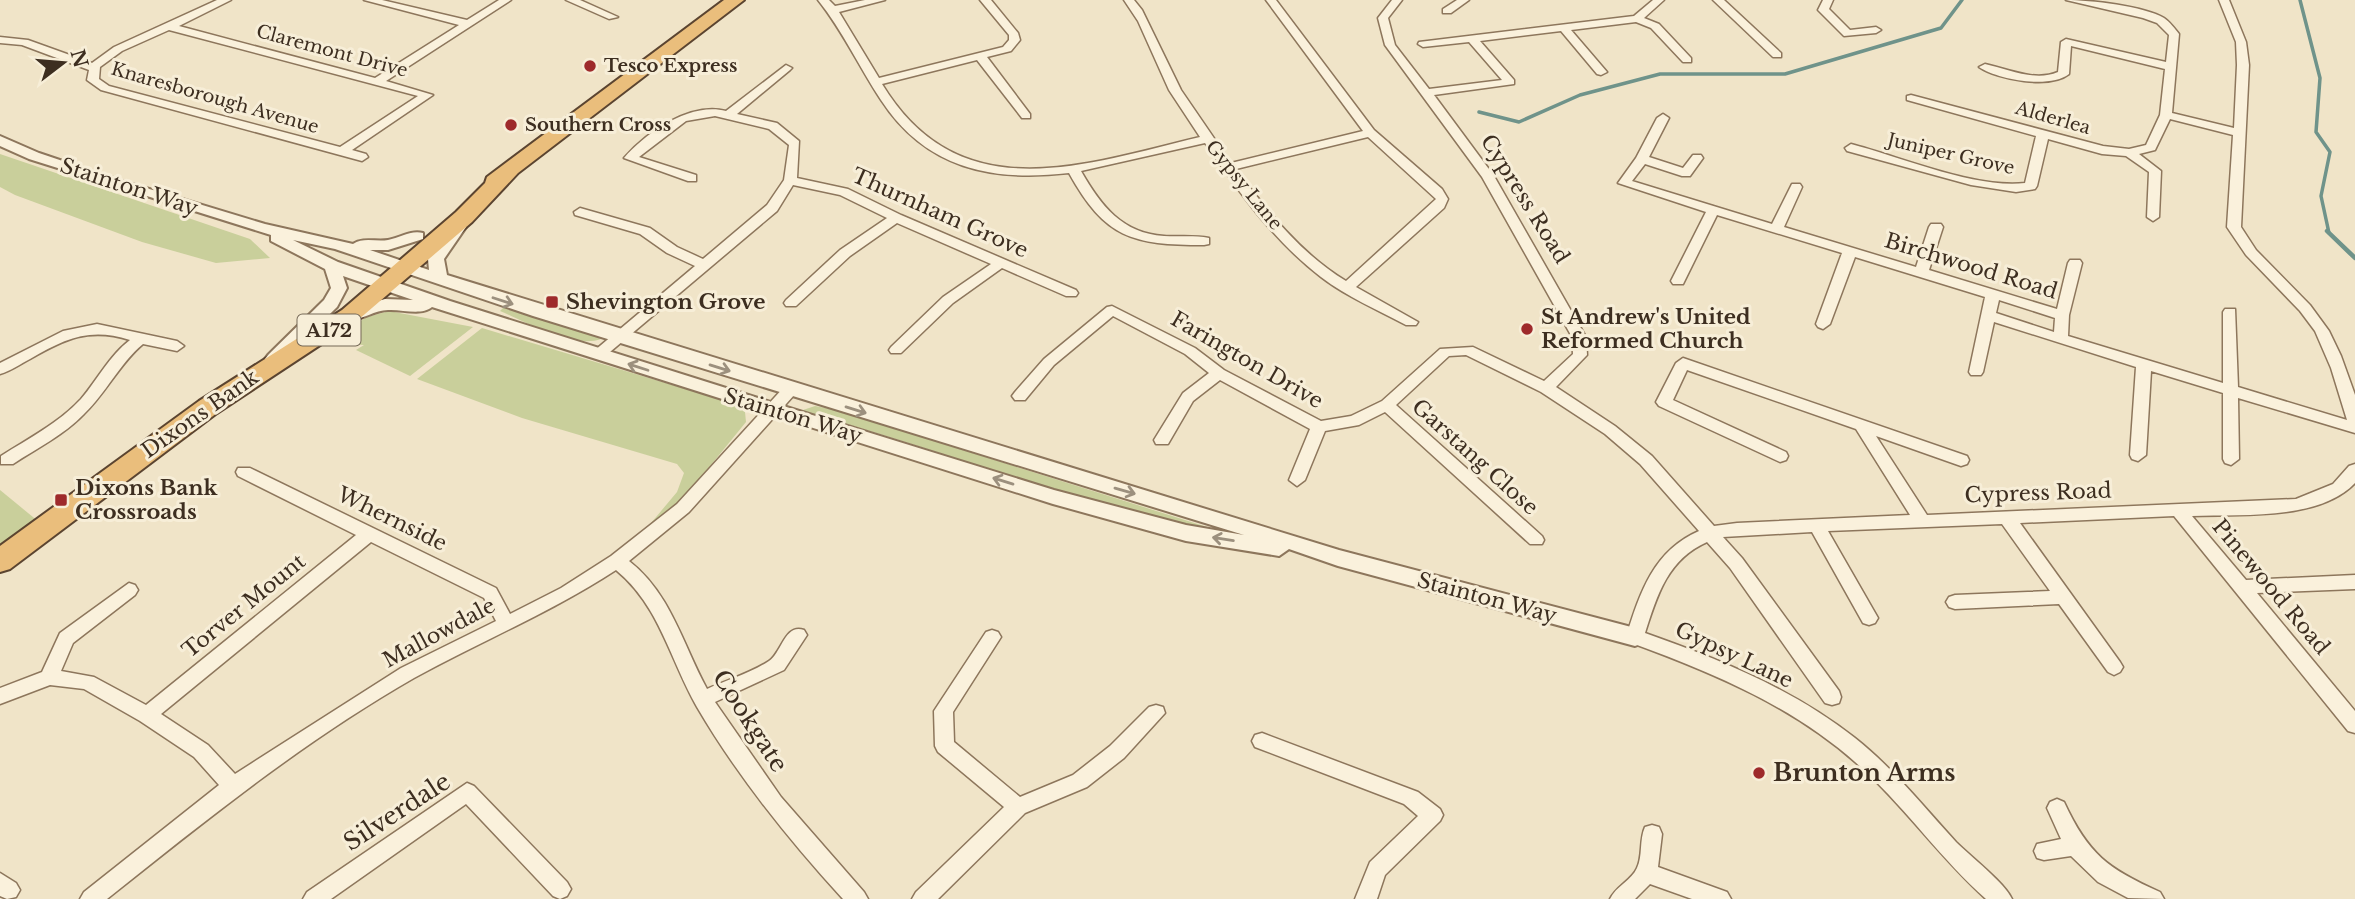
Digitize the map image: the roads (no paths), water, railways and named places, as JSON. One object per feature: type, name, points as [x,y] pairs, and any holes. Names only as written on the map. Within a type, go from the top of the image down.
[{"type":"highway","name":"Dixons Bank","points":[[0,561],[156,443],[265,368],[350,315],[389,273],[418,236],[508,172],[735,0]]},
{"type":"highway","name":"Dixons Bank","points":[[265,368],[464,217],[508,172]]},
{"type":"street","name":"Knaresborough Avenue","points":[[226,0],[118,49],[95,68],[93,80],[105,88],[362,158]]},
{"type":"street","points":[[369,0],[469,24]]},
{"type":"street","points":[[378,81],[506,0]]},
{"type":"street","points":[[571,0],[613,17]]},
{"type":"street","points":[[824,0],[833,10],[875,82],[912,133],[938,154],[961,164],[1012,173],[1073,168],[1207,139]]},
{"type":"street","points":[[833,10],[880,0]]},
{"type":"street","points":[[875,82],[1007,49],[1014,40],[1014,35],[985,0]]},
{"type":"street","name":"Gypsy Lane","points":[[1129,0],[1146,25],[1173,87],[1207,139],[1286,238],[1313,264],[1411,322]]},
{"type":"street","points":[[1271,0],[1370,133],[1438,192],[1442,199],[1439,205],[1348,287]]},
{"type":"street","name":"Cypress Road","points":[[1398,0],[1383,18],[1390,45],[1488,176],[1579,337],[1580,355],[1546,388]]},
{"type":"street","points":[[1447,10],[1464,0]]},
{"type":"street","points":[[1637,19],[1659,0]]},
{"type":"street","points":[[1718,0],[1777,55]]},
{"type":"street","points":[[1828,0],[1823,10],[1848,34],[1876,30]]},
{"type":"street","points":[[2071,0],[2161,21],[2174,34],[2166,115],[2151,147],[2129,153]]},
{"type":"street","points":[[2224,0],[2241,42],[2244,65],[2234,227],[2243,244],[2314,320],[2334,354],[2355,420]]},
{"type":"street","points":[[1423,44],[1637,19],[1655,26],[1687,60]]},
{"type":"street","name":"Claremont Drive","points":[[168,26],[427,95],[341,152]]},
{"type":"street","points":[[1564,28],[1601,72]]},
{"type":"street","points":[[1425,93],[1510,82],[1472,38]]},
{"type":"street","points":[[0,40],[24,42],[95,68]]},
{"type":"street","points":[[1985,66],[2038,80],[2055,79],[2063,74],[2066,42],[2171,67]]},
{"type":"street","points":[[981,57],[1026,116]]},
{"type":"street","points":[[728,115],[786,68]]},
{"type":"street","name":"Alderlea","points":[[1911,98],[2102,150],[2129,153]]},
{"type":"street","points":[[599,354],[772,208],[790,180],[795,144],[773,126],[715,112],[682,118],[630,158],[692,178]]},
{"type":"street","points":[[2166,115],[2241,133]]},
{"type":"street","name":"Birchwood Road","points":[[1662,118],[1642,159],[1624,183],[2062,315],[2061,339]]},
{"type":"street","points":[[1228,167],[1370,133]]},
{"type":"street","name":"Juniper Grove","points":[[1851,148],[1998,187],[2026,188],[2031,186],[2043,133]]},
{"type":"street","name":"Stainton Way","points":[[0,140],[34,156],[261,228],[339,244],[444,305],[773,410],[1053,497],[1186,533],[1338,558]]},
{"type":"street","points":[[2129,153],[2155,171],[2153,217]]},
{"type":"street","points":[[1642,159],[1686,173],[1697,158]]},
{"type":"street","points":[[1073,168],[1086,193],[1107,221],[1122,230],[1174,241],[1204,241]]},
{"type":"street","name":"Thurnham Grove","points":[[790,180],[844,192],[999,264],[1071,293]]},
{"type":"street","points":[[1776,230],[1796,187]]},
{"type":"street","points":[[1678,281],[1713,211]]},
{"type":"street","points":[[580,212],[645,231],[671,250],[703,264]]},
{"type":"street","name":"A172","points":[[439,279],[436,259],[464,217]]},
{"type":"street","points":[[791,303],[845,253],[896,218]]},
{"type":"street","points":[[1922,273],[1937,227]]},
{"type":"street","name":"Stainton Way","points":[[261,228],[332,266],[439,279],[790,390],[1224,520],[1338,558],[1635,637]]},
{"type":"street","points":[[339,244],[388,245],[418,236]]},
{"type":"street","points":[[321,241],[333,252],[389,273]]},
{"type":"street","points":[[1823,324],[1850,251]]},
{"type":"street","points":[[2062,315],[2075,263]]},
{"type":"street","points":[[896,350],[948,300],[999,264]]},
{"type":"street","points":[[265,368],[331,303],[339,288],[332,266]]},
{"type":"street","points":[[1976,372],[1993,294]]},
{"type":"street","points":[[350,315],[384,304],[444,305]]},
{"type":"street","name":"Farington Drive","points":[[1020,396],[1049,362],[1111,310],[1190,351],[1219,373],[1319,426],[1354,421],[1387,405],[1445,352],[1468,350]]},
{"type":"street","points":[[2230,312],[2231,459]]},
{"type":"street","points":[[1989,316],[2355,428]]},
{"type":"street","points":[[0,369],[57,339],[88,329],[111,330],[177,346]]},
{"type":"street","points":[[7,460],[31,436],[65,424],[88,401],[119,355],[140,339]]},
{"type":"street","name":"Gypsy Lane","points":[[1468,350],[1546,388],[1610,430],[1646,460],[1736,563],[1832,696]]},
{"type":"street","points":[[1780,456],[1664,402],[1683,363],[1961,460]]},
{"type":"street","points":[[2138,456],[2144,365]]},
{"type":"street","points":[[1162,439],[1188,397],[1219,373]]},
{"type":"street","name":"Mallowdale","points":[[91,899],[233,786],[408,673],[567,593],[617,561],[683,508],[790,390]]},
{"type":"street","name":"Garstang Close","points":[[1387,405],[1536,540]]},
{"type":"street","points":[[1861,425],[1922,521]]},
{"type":"street","points":[[1297,480],[1319,426]]},
{"type":"street","name":"Cypress Road","points":[[1710,533],[1763,527],[2297,505],[2329,492],[2352,478],[2355,470]]},
{"type":"street","name":"Whernside","points":[[244,472],[490,593],[506,623]]},
{"type":"street","name":"Pinewood Road","points":[[2178,510],[2355,725]]},
{"type":"street","points":[[2007,518],[2114,667]]},
{"type":"street","points":[[1816,525],[1869,618]]},
{"type":"street","name":"Torver Mount","points":[[147,715],[370,533]]},
{"type":"street","points":[[1635,637],[1660,568],[1672,554],[1710,533]]},
{"type":"street","name":"Cookgate","points":[[617,561],[635,573],[655,594],[703,699],[800,839],[857,899]]},
{"type":"street","points":[[2242,587],[2355,582]]},
{"type":"street","points":[[49,677],[66,638],[129,590]]},
{"type":"street","points":[[1955,602],[2064,597]]},
{"type":"street","points":[[703,699],[779,665],[798,635]]},
{"type":"street","points":[[992,637],[943,711],[945,746],[1018,807]]},
{"type":"street","name":"Gypsy Lane","points":[[1635,637],[1703,661],[1756,685],[1810,718],[1872,765],[2001,899]]},
{"type":"street","points":[[0,696],[49,677],[87,682],[147,715],[201,751],[233,786]]},
{"type":"street","points":[[923,899],[1018,807],[1080,781],[1116,752],[1156,713]]},
{"type":"street","points":[[1262,741],[1411,798],[1433,815],[1377,869],[1366,899]]},
{"type":"street","name":"Silverdale","points":[[314,899],[467,792],[560,889]]},
{"type":"street","points":[[2057,808],[2073,846],[2118,884],[2153,899]]},
{"type":"street","points":[[1621,899],[1647,873],[1652,834]]},
{"type":"street","points":[[2044,851],[2073,846]]},
{"type":"street","points":[[1647,873],[1720,899]]},
{"type":"waterway","points":[[1479,112],[1519,122],[1580,95],[1660,74],[1785,74],[1941,28],[1962,0]]},
{"type":"waterway","points":[[2300,0],[2320,78],[2316,132],[2330,152],[2321,196],[2329,233]]},
{"type":"waterway","points":[[2329,233],[2355,258]]},
{"type":"place","name":"Tesco Express","points":[[590,66]]},
{"type":"place","name":"Southern Cross","points":[[511,125]]},
{"type":"place","name":"Shevington Grove","points":[[552,302]]},
{"type":"place","name":"St Andrew's United Reformed Church","points":[[1527,329]]},
{"type":"place","name":"Dixons Bank Crossroads","points":[[61,500]]},
{"type":"place","name":"Brunton Arms","points":[[1759,773]]}]
